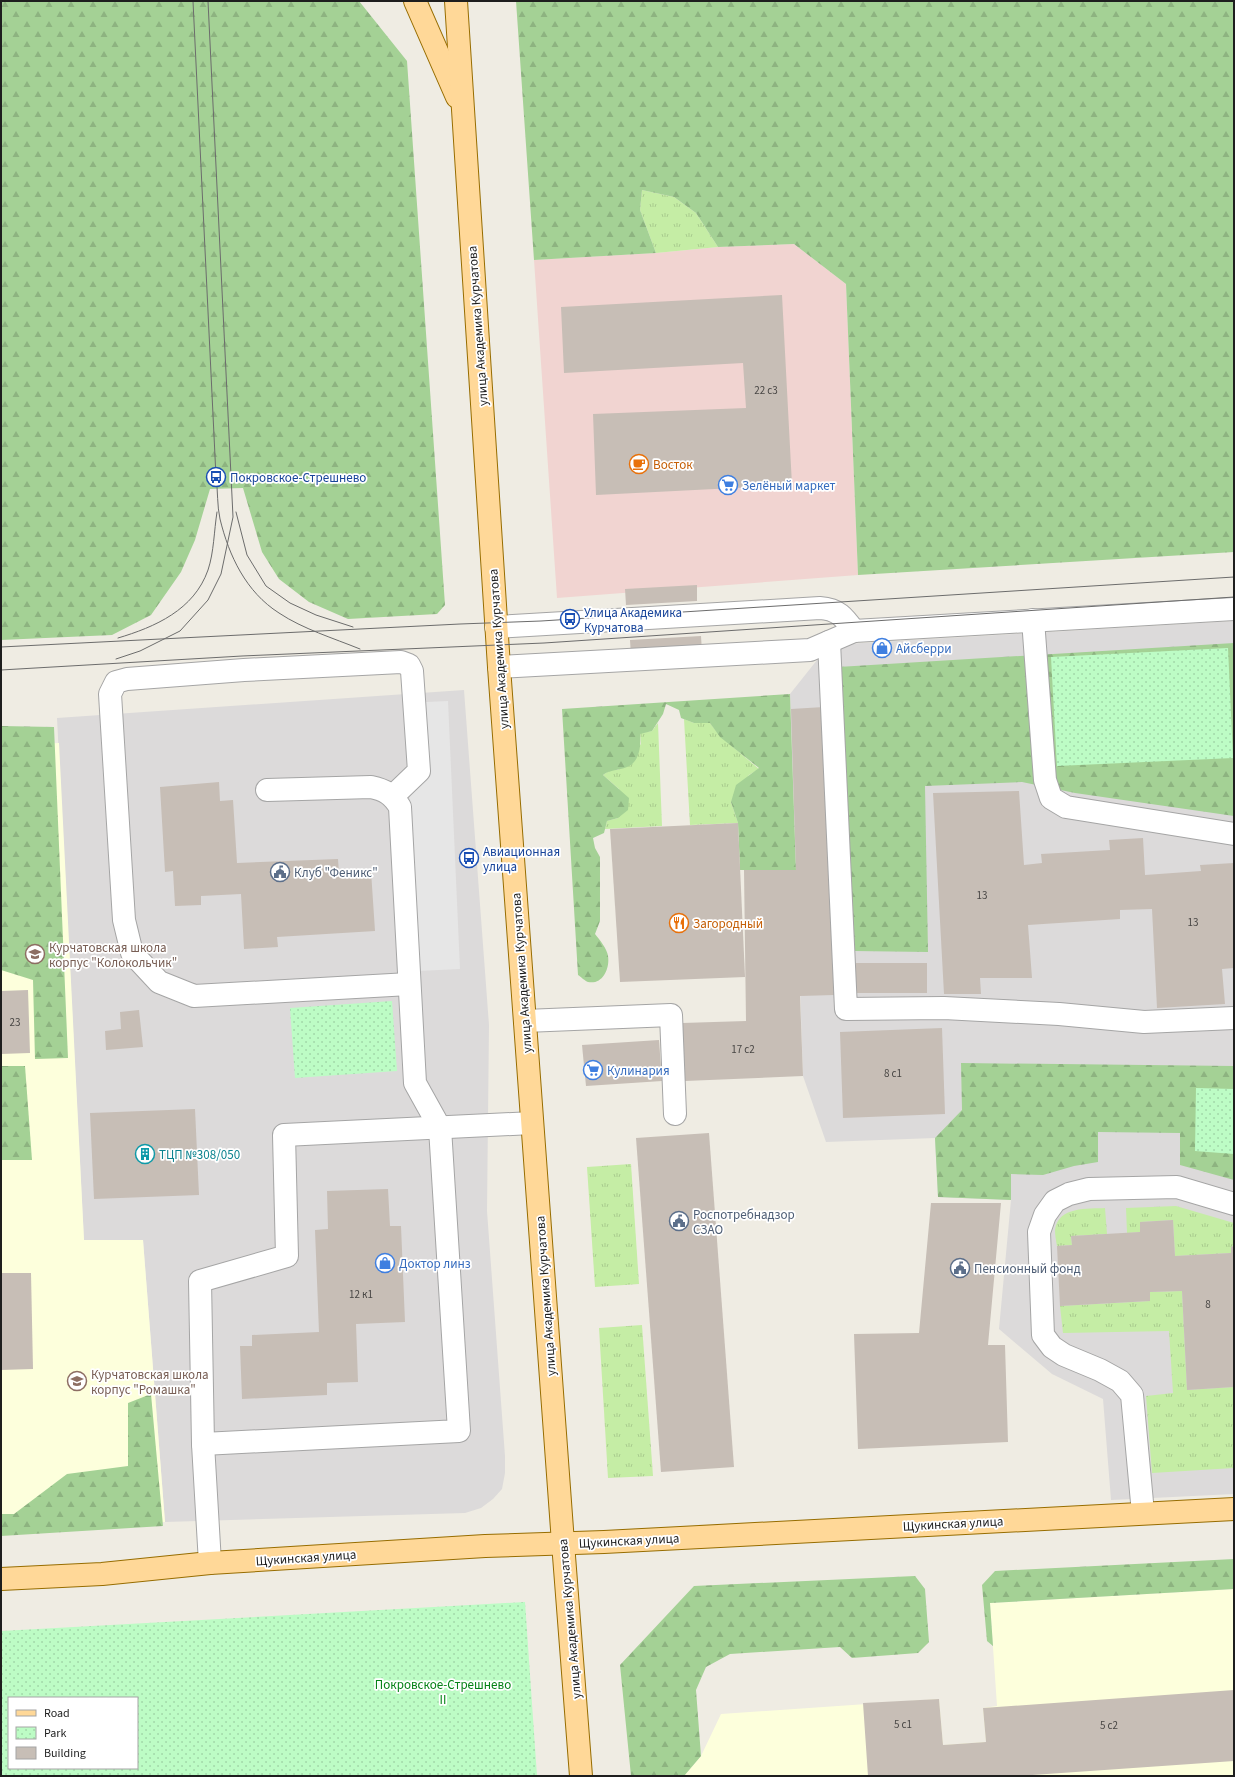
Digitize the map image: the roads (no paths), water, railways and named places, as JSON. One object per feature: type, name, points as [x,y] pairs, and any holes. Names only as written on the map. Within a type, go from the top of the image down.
[{"type":"main road","points":[[415,1],[464,113]]},
{"type":"main road","name":"улица Академика Курчатова","points":[[456,1],[496,627],[581,1776]]},
{"type":"main road","name":"Щукинская улица","points":[[1,1579],[102,1574],[210,1563],[485,1546],[1234,1509]]},
{"type":"lane","points":[[496,627],[831,608],[841,615],[854,631]]},
{"type":"lane","points":[[499,667],[810,650],[854,631],[1234,609]]},
{"type":"lane","points":[[1033,620],[1045,780],[1051,798],[1066,807],[1234,834]]},
{"type":"lane","points":[[829,642],[846,1009],[944,1008],[1059,1014],[1144,1022],[1234,1018]]},
{"type":"lane","points":[[393,796],[419,771],[412,671],[409,664],[401,662],[244,670],[127,679],[116,682],[110,694],[124,920],[132,953],[159,982],[194,996],[409,984]]},
{"type":"lane","points":[[203,1444],[459,1431],[440,1128],[415,1083],[400,807],[393,796],[384,790],[371,787],[267,790]]},
{"type":"lane","points":[[525,1021],[671,1015],[675,1114]]},
{"type":"lane","points":[[210,1563],[203,1444],[200,1280],[287,1256],[284,1135],[532,1123]]},
{"type":"lane","points":[[1143,1514],[1132,1395],[1120,1381],[1100,1370],[1064,1355],[1052,1347],[1043,1335],[1039,1232],[1045,1215],[1055,1202],[1069,1194],[1090,1189],[1177,1187],[1234,1204]]},
{"type":"tram line","points":[[193,1],[216,477],[220,519],[228,546],[240,572],[257,595],[288,619],[318,633],[360,649]]},
{"type":"tram line","points":[[116,659],[140,651],[180,631],[208,600],[221,574],[233,517],[208,1]]},
{"type":"tram line","points":[[118,638],[132,634],[172,615],[193,596],[202,584],[208,570],[213,549],[217,512]]},
{"type":"tram line","points":[[236,512],[247,555],[266,586],[290,603],[316,615],[353,627]]},
{"type":"tram line","points":[[1,647],[541,621],[1234,577]]},
{"type":"tram line","points":[[1,670],[242,656],[544,643],[1234,597]]},
{"type":"place","name":"Восток","points":[[639,464]]},
{"type":"place","name":"Покровское-Стрешнево","points":[[216,477]]},
{"type":"place","name":"Зелёный маркет","points":[[728,485]]},
{"type":"place","name":"Улица Академика Курчатова","points":[[570,619]]},
{"type":"place","name":"Айсберри","points":[[882,648]]},
{"type":"place","name":"Авиационная улица","points":[[469,858]]},
{"type":"place","name":"Клуб \"Феникс\"","points":[[280,872]]},
{"type":"place","name":"Загородный","points":[[679,923]]},
{"type":"place","name":"Курчатовская школа корпус \"Колокольчик\"","points":[[35,954]]},
{"type":"place","name":"Кулинария","points":[[593,1070]]},
{"type":"place","name":"ТЦП №308/050","points":[[145,1154]]},
{"type":"place","name":"Роспотребнадзор СЗАО","points":[[679,1221]]},
{"type":"place","name":"Доктор линз","points":[[385,1263]]},
{"type":"place","name":"Пенсионный фонд","points":[[960,1268]]},
{"type":"place","name":"Курчатовская школа корпус \"Ромашка\"","points":[[77,1381]]},
{"type":"park label","name":"Покровское-Стрешнево II","points":[[443,1692]]}]
